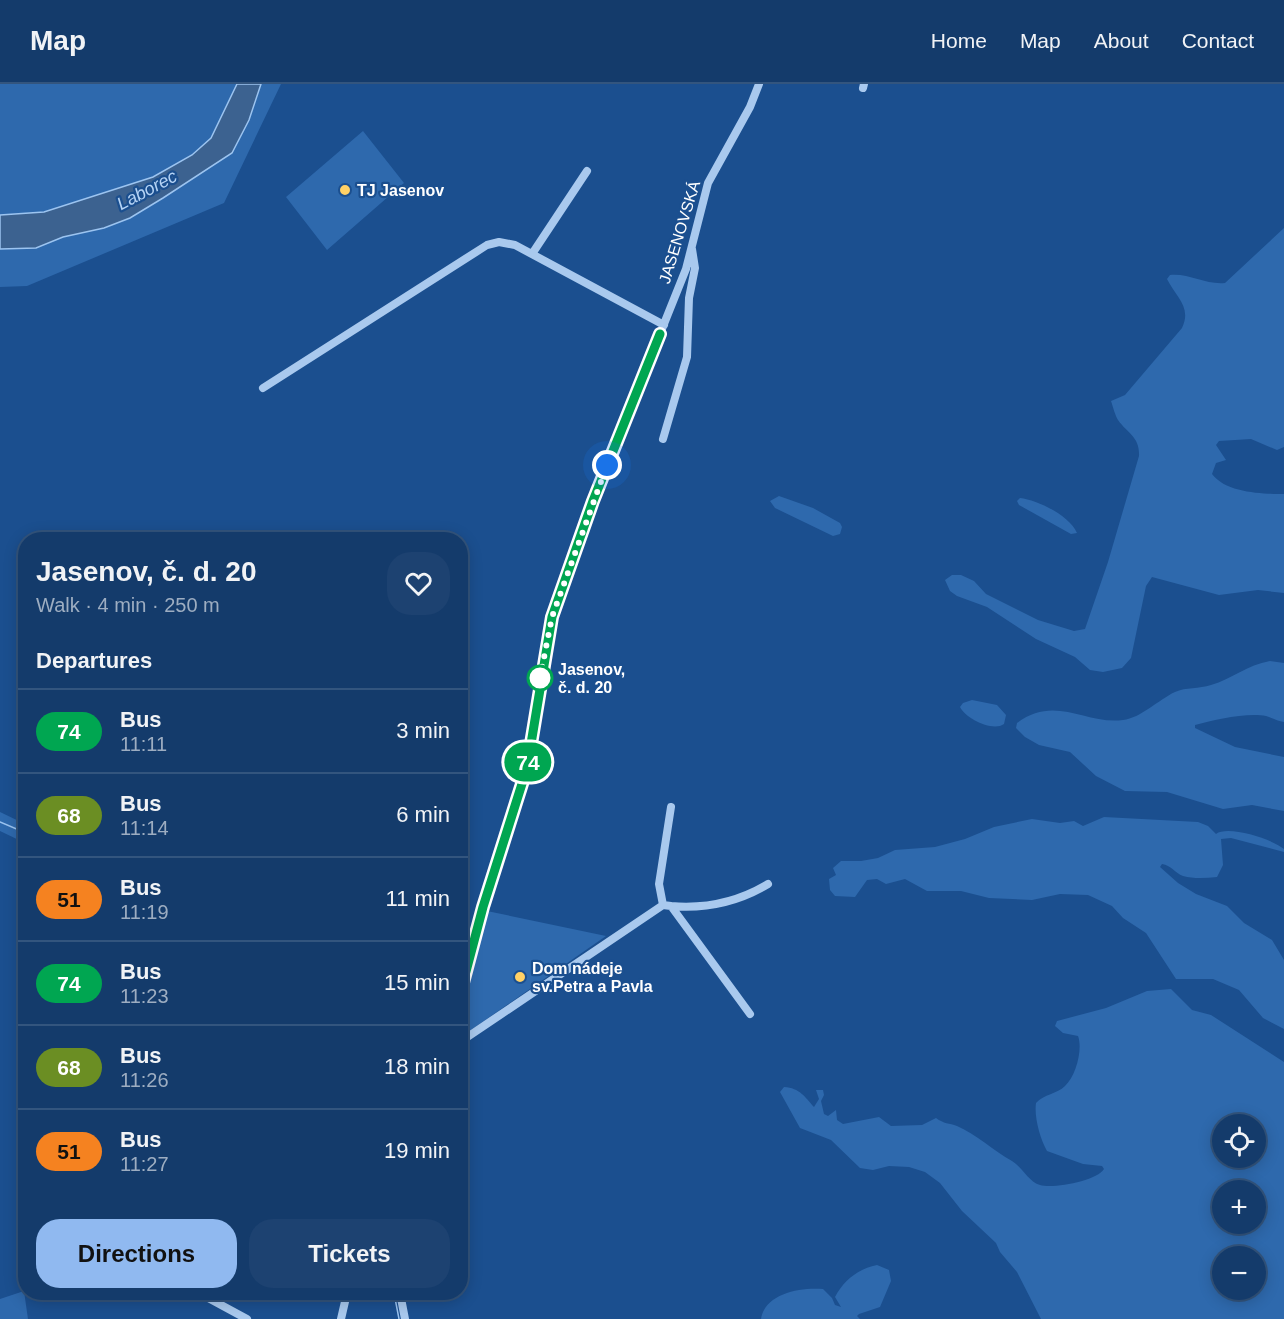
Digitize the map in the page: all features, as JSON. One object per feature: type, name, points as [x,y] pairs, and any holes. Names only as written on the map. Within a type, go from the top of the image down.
[{"type":"street","name":"JASENOVSKÁ","points":[[468,964],[483,907],[527,768],[552,617],[593,501],[664,325],[692,246],[708,183],[750,107],[759,84]]},
{"type":"street","points":[[532,254],[588,171]]},
{"type":"street","points":[[263,388],[487,245],[499,243],[515,245],[664,325]]},
{"type":"street","points":[[663,439],[687,357],[689,298],[695,268],[692,246]]},
{"type":"street","points":[[671,807],[659,884],[667,906],[750,1014]]},
{"type":"street","points":[[468,1037],[667,906],[694,908],[724,903],[751,894],[768,884]]},
{"type":"street","points":[[212,1300],[247,1319]]},
{"type":"street","points":[[341,1319],[345,1300]]},
{"type":"street","points":[[401,1300],[405,1319]]},
{"type":"shaded area","points":[[0,84],[281,84],[224,203],[27,286],[0,287]]},
{"type":"shaded area","name":"TJ Jasenov","points":[[363,131],[404,183],[327,250],[286,197]]},
{"type":"shaded area","points":[[1284,228],[1284,447],[1277,450],[1251,439],[1219,441],[1216,445],[1226,460],[1216,463],[1212,474],[1235,489],[1256,493],[1284,494],[1284,593],[1258,590],[1219,595],[1152,577],[1146,586],[1131,658],[1122,668],[1103,672],[1090,670],[1075,657],[1036,639],[987,607],[957,596],[950,591],[945,580],[952,575],[961,575],[974,581],[986,594],[1038,620],[1074,631],[1085,629],[1108,562],[1139,456],[1138,444],[1118,420],[1111,401],[1125,395],[1182,328],[1185,321],[1182,302],[1167,279],[1170,275],[1177,275],[1225,283]]},
{"type":"shaded area","points":[[779,496],[813,508],[840,523],[842,527],[840,534],[833,536],[775,508],[770,501]]},
{"type":"shaded area","points":[[1020,498],[1053,510],[1068,521],[1077,533],[1071,534],[1019,505],[1017,501]]},
{"type":"shaded area","points":[[1270,661],[1284,663],[1284,722],[1266,716],[1250,715],[1211,721],[1195,725],[1195,728],[1235,747],[1284,757],[1284,811],[1252,805],[1223,809],[1167,792],[1125,791],[1096,776],[1070,752],[1039,745],[1025,737],[1016,728],[1017,723],[1044,711],[1070,712],[1109,720],[1130,719],[1175,692],[1211,685]]},
{"type":"shaded area","points":[[972,700],[997,705],[1006,715],[1004,724],[987,725],[968,716],[960,707],[963,703]]},
{"type":"shaded area","points":[[0,812],[18,821],[18,840],[0,831]]},
{"type":"shaded area","points":[[1104,817],[1198,822],[1208,826],[1216,834],[1230,831],[1250,834],[1284,849],[1284,852],[1231,838],[1221,839],[1223,865],[1217,877],[1187,877],[1165,865],[1162,864],[1160,867],[1178,883],[1196,894],[1227,906],[1244,923],[1272,940],[1284,960],[1284,1029],[1263,1018],[1239,990],[1213,979],[1176,979],[1146,933],[1123,918],[1112,906],[1088,895],[1060,894],[1032,900],[989,898],[961,891],[927,891],[905,879],[886,884],[877,879],[867,880],[855,897],[835,896],[830,890],[829,879],[836,875],[833,868],[841,861],[861,861],[878,858],[895,850],[935,847],[965,839],[994,827],[1032,819],[1060,823],[1074,821],[1083,826]]},
{"type":"shaded area","points":[[487,911],[606,936],[468,1032],[468,991]]},
{"type":"shaded area","points":[[1171,989],[1192,1010],[1211,1015],[1284,1062],[1284,1319],[1041,1319],[1017,1272],[1000,1252],[996,1243],[962,1211],[940,1183],[925,1172],[909,1167],[889,1166],[873,1170],[860,1168],[831,1140],[800,1128],[780,1092],[784,1087],[794,1089],[814,1107],[819,1099],[816,1090],[823,1090],[824,1095],[821,1101],[824,1114],[828,1116],[836,1110],[837,1120],[843,1124],[879,1117],[891,1126],[922,1125],[936,1118],[964,1129],[978,1138],[1016,1164],[1029,1178],[1040,1185],[1054,1186],[1074,1183],[1093,1177],[1104,1169],[1102,1166],[1083,1164],[1047,1151],[1037,1121],[1036,1103],[1069,1082],[1079,1055],[1078,1036],[1063,1033],[1055,1026],[1057,1021],[1106,1008],[1147,991]]},
{"type":"shaded area","points":[[877,1265],[889,1270],[891,1281],[880,1307],[859,1314],[857,1316],[860,1319],[761,1319],[769,1303],[785,1294],[805,1289],[823,1289],[835,1305],[841,1307],[835,1297],[843,1285],[858,1272]]},
{"type":"shaded area","points":[[18,1293],[18,1300],[25,1300],[28,1319],[0,1319],[0,1299]]},
{"type":"water","name":"Laborec","points":[[237,84],[261,84],[249,120],[232,153],[130,218],[104,228],[63,237],[36,248],[0,249],[0,215],[44,212],[153,177],[192,155],[211,138]]},
{"type":"waterway","points":[[0,822],[18,830]]},
{"type":"waterway","points":[[395,1300],[399,1319]]},
{"type":"bus line","name":"74","points":[[468,964],[483,907],[524,781],[545,647],[552,617],[593,501],[660,334]]},
{"type":"place","name":"TJ Jasenov","points":[[345,190]]},
{"type":"place","name":"Jasenov, č. d. 20","points":[[540,678]]},
{"type":"place","name":"Dom nádeje sv.Petra a Pavla","points":[[520,977]]},
{"type":"route","points":[[540,678],[539,683],[552,617],[607,465]]}]
